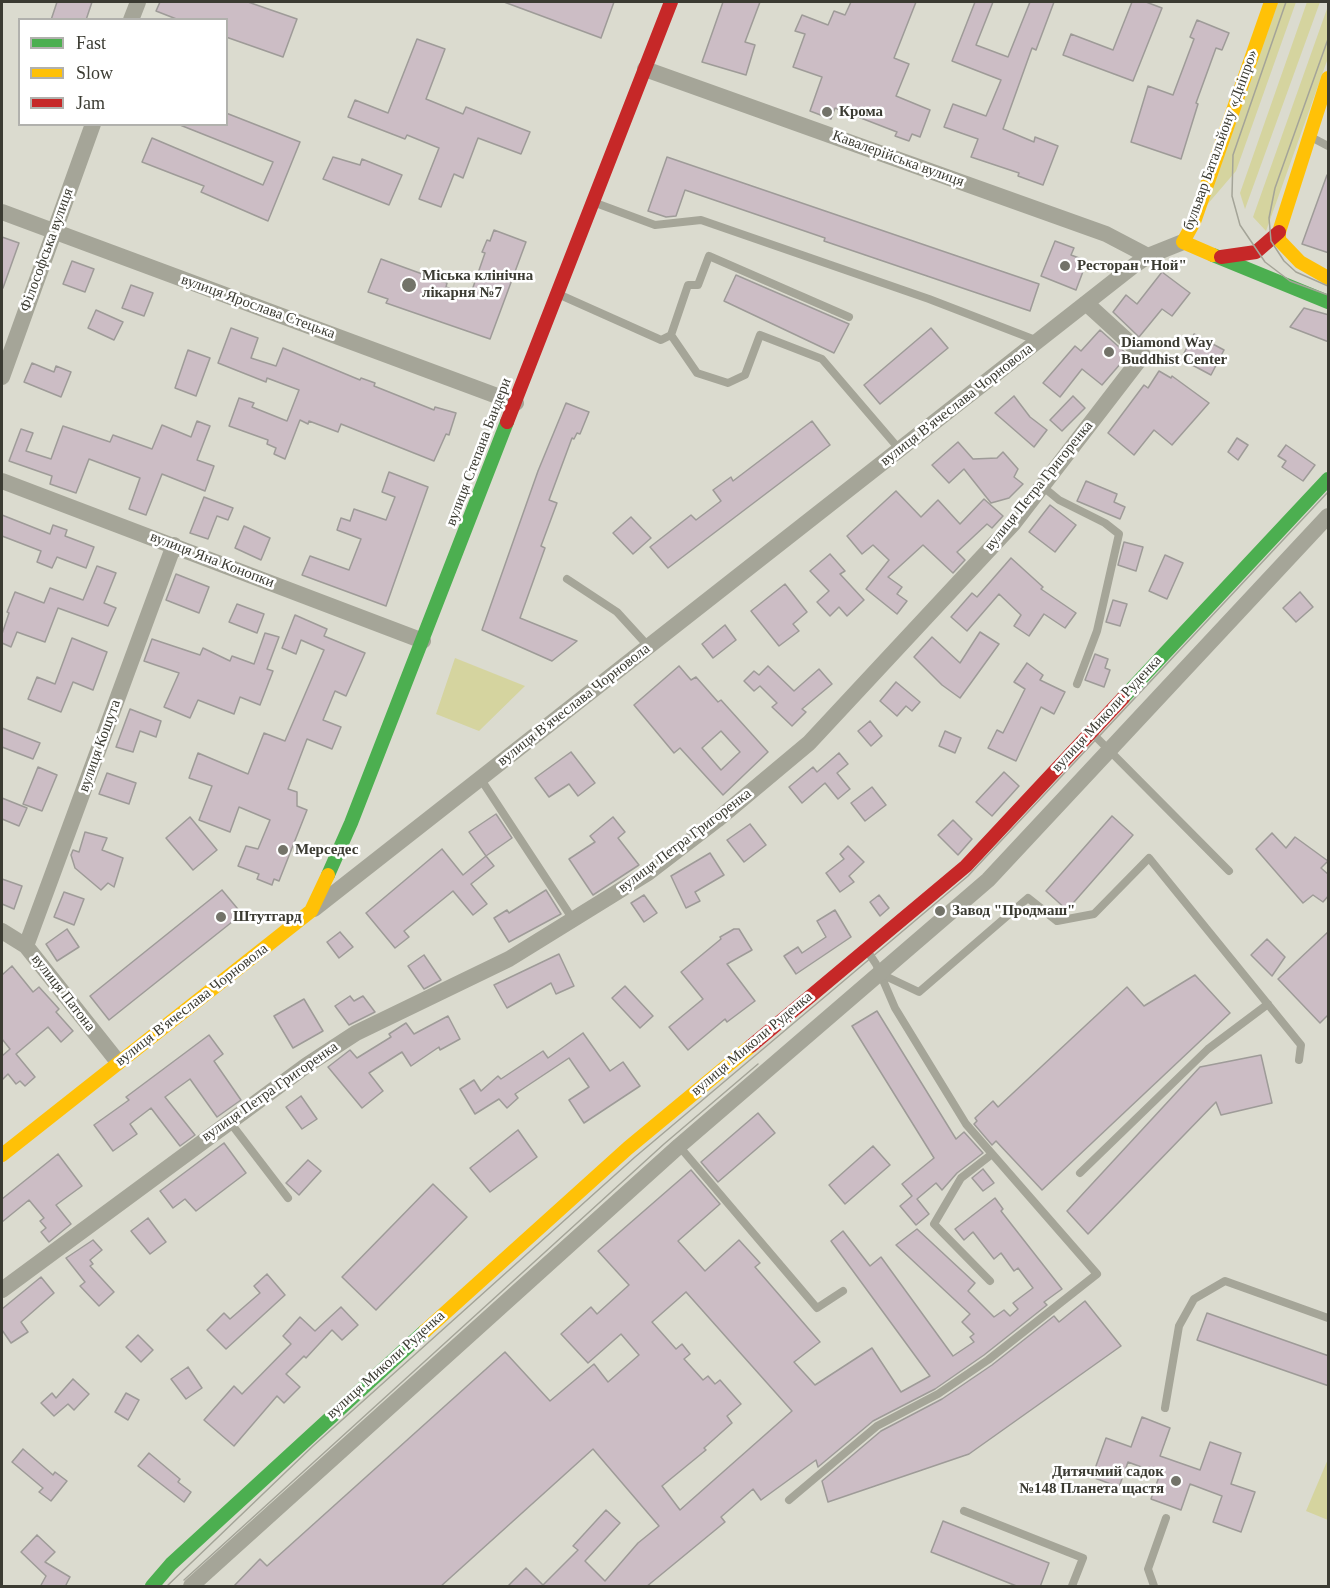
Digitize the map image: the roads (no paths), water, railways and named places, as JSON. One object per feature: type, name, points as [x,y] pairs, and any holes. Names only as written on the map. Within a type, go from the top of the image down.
[{"type":"street","points":[[132,18],[138,2]]},
{"type":"street","name":"вулиця Степана Бандери","points":[[310,911],[351,824],[671,2]]},
{"type":"street","name":"бульвар Батальйону «Дніпро»","points":[[1148,256],[1183,242],[1194,222],[1271,2]]},
{"type":"street","name":"Кавалерійська вулиця","points":[[645,69],[1106,234],[1148,256]]},
{"type":"street","points":[[1217,257],[1234,257],[1256,252],[1279,236],[1308,136],[1329,78]]},
{"type":"street","name":"Філософська вулиця","points":[[2,376],[92,126]]},
{"type":"street","name":"вулиця Ярослава Стецька","points":[[2,212],[516,403]]},
{"type":"street","points":[[1279,236],[1300,262],[1329,278]]},
{"type":"street","points":[[1183,242],[1296,291],[1329,302]]},
{"type":"street","name":"вулиця В'ячеслава Чорновола","points":[[2,1155],[310,911],[1148,256]]},
{"type":"street","name":"вулиця Петра Григоренка","points":[[2,1290],[306,1065],[356,1033],[509,959],[574,921],[648,873],[717,820],[809,743],[1012,524],[1143,355],[1086,303]]},
{"type":"street","name":"вулиця Миколи Руденка","points":[[152,1587],[171,1564],[454,1303],[628,1148],[966,866],[1329,479]]},
{"type":"street","name":"вулиця Яна Конопки","points":[[2,481],[423,641]]},
{"type":"street","name":"вулиця Миколи Руденка","points":[[192,1587],[679,1146],[988,880],[1329,516]]},
{"type":"street","name":"вулиця Кошута","points":[[26,946],[174,545]]},
{"type":"street","name":"вулиця Патона","points":[[2,931],[26,946],[118,1062]]},
{"type":"lane","points":[[1308,136],[1329,146]]},
{"type":"lane","points":[[593,202],[655,225],[701,220],[918,296],[1038,341]]},
{"type":"lane","points":[[557,294],[661,340],[671,335],[688,285],[698,285],[710,256],[849,317]]},
{"type":"lane","points":[[671,335],[697,374],[728,383],[745,375],[760,335],[822,359],[900,450]]},
{"type":"lane","points":[[1042,486],[1059,500],[1105,523],[1119,534],[1097,631],[1077,684]]},
{"type":"lane","points":[[567,579],[617,612],[649,647]]},
{"type":"lane","points":[[1091,731],[1229,871]]},
{"type":"lane","points":[[480,778],[574,921]]},
{"type":"lane","points":[[881,974],[919,992],[1028,898],[1057,921],[1094,915],[1149,858],[1301,1045],[1299,1060]]},
{"type":"lane","points":[[789,1500],[877,1426],[938,1394],[988,1360],[1097,1274],[966,1124],[895,1008],[881,974],[866,949]]},
{"type":"lane","points":[[1080,1173],[1208,1048],[1268,1004]]},
{"type":"lane","points":[[229,1121],[288,1198]]},
{"type":"lane","points":[[679,1146],[817,1308],[843,1291]]},
{"type":"lane","points":[[990,1281],[934,1224],[961,1178],[992,1154]]},
{"type":"lane","points":[[1165,1408],[1179,1326],[1194,1299],[1225,1281],[1329,1318]]},
{"type":"lane","points":[[964,1511],[1083,1558],[1072,1587]]},
{"type":"lane","points":[[1154,1587],[1148,1569],[1166,1518]]},
{"type":"tram line","points":[[1286,2],[1233,155],[1232,196],[1240,225],[1265,262],[1290,281],[1328,295]]},
{"type":"tram line","points":[[1328,39],[1275,188],[1269,218],[1271,241],[1284,261],[1296,272],[1328,286]]},
{"type":"tram line","points":[[167,1586],[313,1446],[635,1157],[968,876],[1328,492]]},
{"type":"tram line","points":[[184,1580],[664,1144],[758,1064]]},
{"type":"place","name":"Крома","points":[[827,112]]},
{"type":"place","name":"Ресторан \"Ной\"","points":[[1065,266]]},
{"type":"place","name":"Міська клінічна лікарня №7","points":[[409,285]]},
{"type":"place","name":"Diamond Way Buddhist Center","points":[[1109,352]]},
{"type":"place","name":"Мерседес","points":[[283,850]]},
{"type":"place","name":"Завод \"Продмаш\"","points":[[940,911]]},
{"type":"place","name":"Штутгард","points":[[221,917]]},
{"type":"place","name":"Дитячмий садок №148 Планета щастя","points":[[1176,1481]]}]
